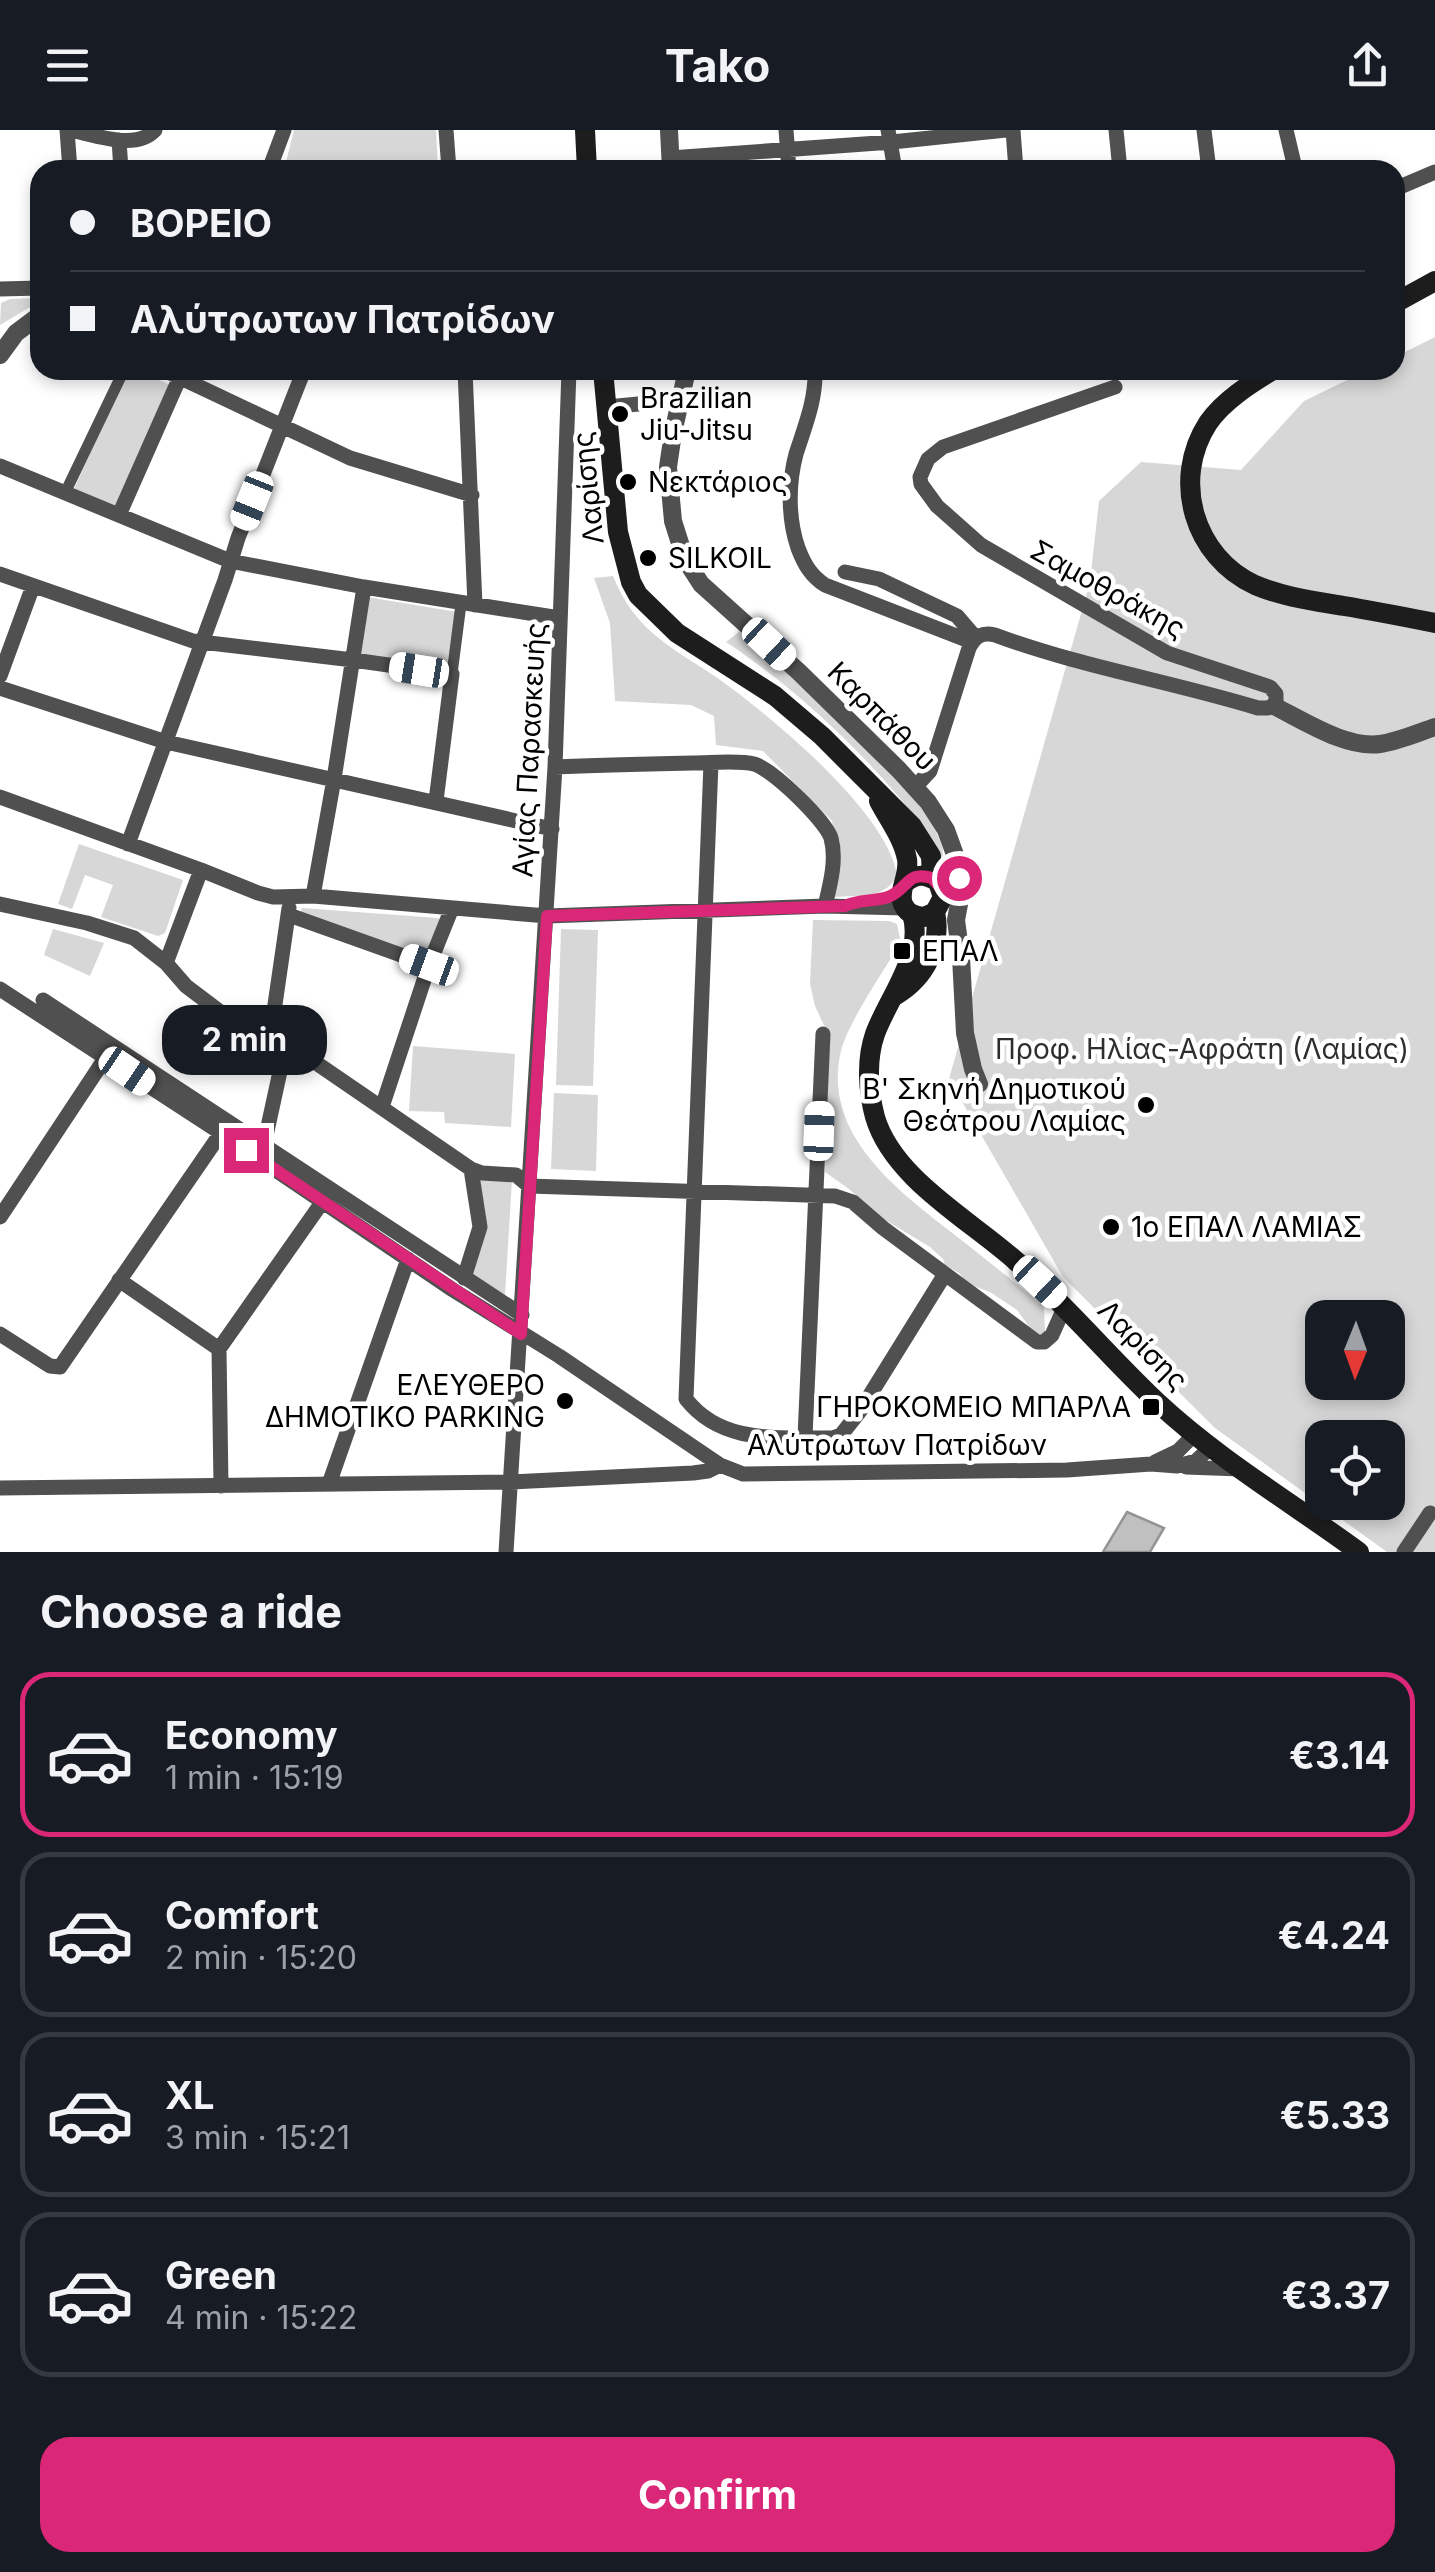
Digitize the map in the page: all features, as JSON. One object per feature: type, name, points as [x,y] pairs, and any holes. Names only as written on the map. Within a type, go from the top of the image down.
[{"type":"main road","points":[[585,130],[586,160]]},
{"type":"main road","points":[[1405,298],[1435,281]]},
{"type":"main road","name":"Λαρίσης","points":[[604,380],[618,532],[630,582],[638,595],[684,638],[791,709],[901,813],[931,856],[944,897],[938,926],[928,961],[912,985],[896,994]]},
{"type":"main road","points":[[1258,380],[1214,416],[1194,452],[1191,495],[1204,540],[1227,568],[1266,589],[1435,623]]},
{"type":"main road","name":"Λαρίσης","points":[[871,786],[902,842],[908,862],[906,898],[916,925],[915,941],[896,994],[876,1032],[870,1060],[872,1106],[882,1135],[912,1175],[1066,1306],[1156,1401],[1241,1470],[1359,1552]]},
{"type":"main road","points":[[918,876],[944,897],[924,916],[906,898],[918,876]]},
{"type":"street","points":[[70,160],[68,130],[118,140],[139,140],[154,132]]},
{"type":"street","points":[[274,160],[284,130]]},
{"type":"street","points":[[446,130],[448,160]]},
{"type":"street","points":[[669,130],[670,160]]},
{"type":"street","points":[[786,130],[788,160]]},
{"type":"street","points":[[699,160],[890,136],[1009,130],[1014,160]]},
{"type":"street","points":[[1116,130],[1119,160]]},
{"type":"street","points":[[1204,130],[1208,160]]},
{"type":"street","points":[[1286,130],[1294,160]]},
{"type":"street","points":[[118,140],[120,160]]},
{"type":"street","points":[[1405,185],[1435,172]]},
{"type":"street","points":[[0,287],[30,288]]},
{"type":"street","points":[[0,354],[30,322]]},
{"type":"street","points":[[66,493],[119,380]]},
{"type":"street","points":[[119,515],[179,380]]},
{"type":"street","points":[[187,380],[350,458],[472,495]]},
{"type":"street","points":[[128,844],[300,380]]},
{"type":"street","points":[[436,801],[452,674],[468,604],[472,495],[466,380]]},
{"type":"street","name":"Αγίας Παρασκευής","points":[[506,1552],[552,829],[569,380]]},
{"type":"street","name":"Καρπάθου","points":[[685,380],[668,480],[673,521],[691,571],[872,742],[934,810],[952,842],[944,897],[961,957],[965,1033],[979,1084]]},
{"type":"street","name":"Σαμοθράκης","points":[[815,380],[814,397],[796,455],[791,496],[794,534],[814,577],[826,585],[974,640],[984,634],[995,634],[1092,666],[1258,708],[1274,706],[1276,694],[1270,687],[1168,653],[997,556],[956,524],[924,491],[922,470],[934,452],[943,447],[1115,387]]},
{"type":"street","points":[[607,407],[680,400]]},
{"type":"street","points":[[0,466],[230,561],[364,588],[560,618]]},
{"type":"street","points":[[846,572],[879,579],[957,616],[974,640],[930,772],[915,787]]},
{"type":"street","points":[[0,574],[202,642],[452,674]]},
{"type":"street","points":[[0,676],[33,586]]},
{"type":"street","points":[[313,896],[364,588]]},
{"type":"street","points":[[0,688],[166,742],[552,829]]},
{"type":"street","points":[[1274,706],[1357,743],[1384,743],[1435,726]]},
{"type":"street","points":[[555,766],[711,763],[753,764],[763,768],[790,790],[823,824],[831,838],[825,906]]},
{"type":"street","points":[[711,763],[686,1399],[695,1411],[740,1435],[841,1435],[945,1274]]},
{"type":"street","points":[[0,797],[258,894],[547,916],[845,906],[906,898]]},
{"type":"street","points":[[166,962],[201,870]]},
{"type":"street","points":[[271,1032],[290,915],[289,897]]},
{"type":"street","points":[[0,904],[134,938],[227,1017],[271,1032],[471,1169],[516,1175],[529,1186],[835,1196],[853,1202],[1037,1342],[1052,1335],[1066,1306]]},
{"type":"street","points":[[382,1107],[452,908]]},
{"type":"street","points":[[290,915],[429,965]]},
{"type":"street","name":"Αλύτρωτων Πατρίδων","points":[[0,988],[720,1465],[744,1474],[1067,1470],[1151,1464],[1241,1470]]},
{"type":"street","points":[[43,1000],[522,1315]]},
{"type":"street","points":[[805,1437],[823,1034]]},
{"type":"street","points":[[264,1145],[286,1044]]},
{"type":"street","points":[[0,1218],[106,1057]]},
{"type":"street","points":[[0,1334],[50,1366],[60,1367],[221,1133]]},
{"type":"street","points":[[464,1278],[480,1228],[471,1169]]},
{"type":"street","points":[[221,1486],[219,1349],[323,1201]]},
{"type":"street","points":[[328,1484],[408,1259]]},
{"type":"street","points":[[120,1280],[219,1349]]},
{"type":"street","points":[[1151,1464],[1203,1441]]},
{"type":"street","points":[[1177,1466],[1196,1461],[1203,1441]]},
{"type":"street","points":[[0,1488],[510,1482],[693,1473],[720,1465]]},
{"type":"street","points":[[1404,1552],[1430,1513]]},
{"type":"green space","points":[[294,130],[436,130],[438,160],[286,160]]},
{"type":"green space","points":[[30,298],[30,307],[0,325],[1,303]]},
{"type":"green space","name":"Προφ. Ηλίας-Αφράτη (Λαμίας)","points":[[1435,337],[1435,1552],[1387,1552],[1343,1520],[1405,1520],[1405,1420],[1305,1420],[1305,1493],[1215,1428],[1063,1277],[949,1079],[1090,582],[1099,501],[1141,462],[1241,470],[1304,401],[1347,380],[1405,380],[1405,352]]},
{"type":"green space","points":[[123,380],[159,380],[170,385],[116,507],[74,489]]},
{"type":"green space","points":[[613,576],[643,624],[764,714],[849,794],[888,850],[897,875],[886,889],[870,895],[833,897],[838,857],[832,821],[763,751],[716,745],[714,716],[691,705],[615,701],[610,623],[594,578]]},
{"type":"green space","points":[[367,597],[457,612],[447,671],[358,657]]},
{"type":"green space","points":[[740,631],[891,773],[919,805],[937,834],[943,856],[891,788],[848,742],[800,698],[726,642]]},
{"type":"green space","points":[[79,844],[183,880],[165,933],[158,936],[101,917],[113,885],[85,875],[72,909],[58,904]]},
{"type":"green space","points":[[302,908],[442,921],[431,953],[420,957],[300,914]]},
{"type":"green space","points":[[813,920],[897,924],[900,939],[896,950],[857,1014],[841,1051],[838,1081],[842,1109],[869,1158],[889,1179],[1044,1307],[1045,1332],[1041,1336],[1031,1334],[1017,1310],[990,1292],[968,1284],[930,1247],[882,1218],[825,1172],[829,1036],[810,984]]},
{"type":"green space","points":[[53,929],[104,943],[90,976],[44,955]]},
{"type":"green space","points":[[561,929],[598,930],[593,1086],[556,1085]]},
{"type":"green space","points":[[413,1046],[515,1054],[511,1127],[445,1123],[444,1112],[409,1111]]},
{"type":"green space","points":[[554,1093],[598,1095],[596,1171],[551,1169]]},
{"type":"green space","points":[[479,1177],[512,1180],[505,1295],[470,1274],[486,1217]]},
{"type":"building","points":[[1127,1512],[1164,1528],[1150,1552],[1103,1552]]},
{"type":"place","name":"Brazilian Jiu-Jitsu","points":[[620,414]]},
{"type":"place","name":"Νεκτάριος","points":[[628,482]]},
{"type":"place","name":"SILKOIL","points":[[648,558]]},
{"type":"place","name":"ΕΠΑΛ","points":[[902,951]]},
{"type":"place","name":"Β' Σκηνή Δημοτικού Θεάτρου Λαμίας","points":[[1146,1105]]},
{"type":"place","name":"1ο ΕΠΑΛ ΛΑΜΙΑΣ","points":[[1111,1227]]},
{"type":"place","name":"ΕΛΕΥΘΕΡΟ ΔΗΜΟΤΙΚΟ PARKING","points":[[565,1401]]},
{"type":"place","name":"ΓΗΡΟΚΟΜΕΙΟ ΜΠΑΡΛΑ","points":[[1151,1407]]},
{"type":"route","points":[[246,1150],[521,1334],[547,916],[845,906],[892,896],[918,876],[932,878],[942,889],[959,878]]}]
